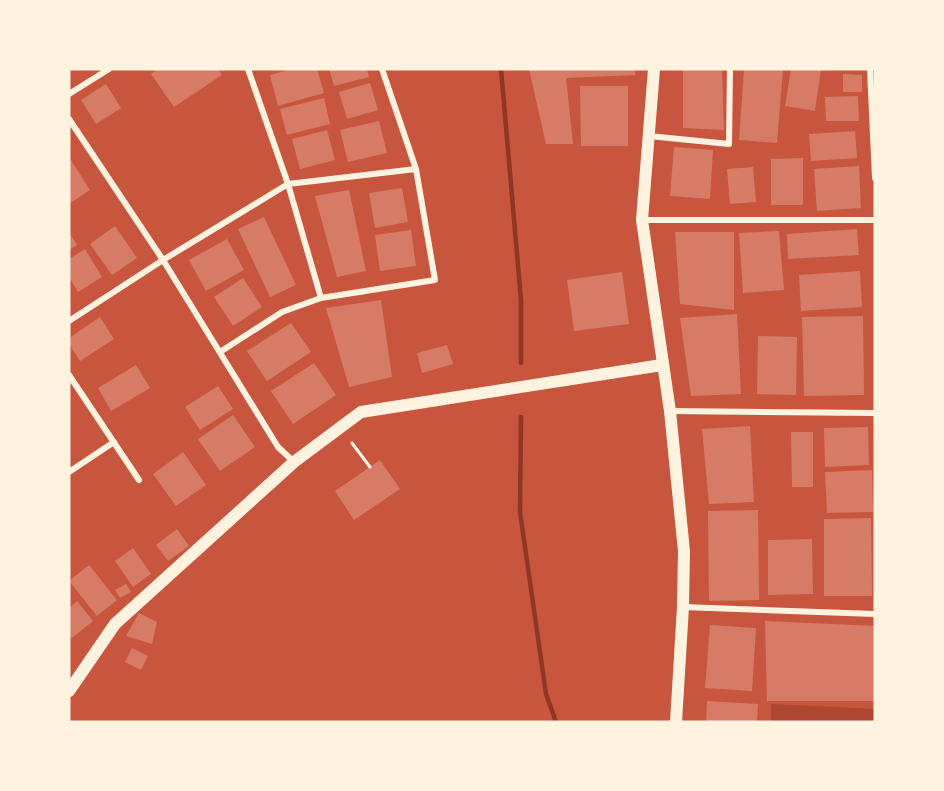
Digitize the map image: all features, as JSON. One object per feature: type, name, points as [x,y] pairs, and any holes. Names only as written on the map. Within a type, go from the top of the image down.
[{"type":"main road","points":[[654,69],[642,220],[670,411],[684,551],[676,722]]},
{"type":"main road","points":[[69,691],[115,624],[294,462],[361,412],[662,365]]},
{"type":"street","points":[[69,94],[109,69]]},
{"type":"street","points":[[248,69],[288,184],[321,298]]},
{"type":"street","points":[[220,351],[282,312],[321,298],[435,280],[416,169],[382,69]]},
{"type":"street","points":[[648,136],[729,144],[730,69]]},
{"type":"street","points":[[870,69],[875,178]]},
{"type":"street","points":[[69,119],[163,260],[279,447],[294,462]]},
{"type":"street","points":[[69,321],[163,260],[288,184],[416,169]]},
{"type":"street","points":[[642,220],[875,220]]},
{"type":"street","points":[[69,375],[140,480]]},
{"type":"street","points":[[670,411],[875,413]]},
{"type":"street","points":[[69,472],[114,442]]},
{"type":"street","points":[[683,607],[875,614]]},
{"type":"path","points":[[352,443],[370,467]]},
{"type":"shaded area","points":[[771,704],[875,709],[875,722],[771,722]]},
{"type":"building","points":[[158,69],[218,69],[222,75],[174,107],[151,74]]},
{"type":"building","points":[[292,69],[317,69],[324,93],[278,106],[270,75]]},
{"type":"building","points":[[329,69],[367,69],[369,77],[334,86]]},
{"type":"building","points":[[529,69],[635,69],[635,75],[566,78],[573,144],[546,144]]},
{"type":"building","points":[[683,69],[722,69],[724,130],[683,128]]},
{"type":"building","points":[[744,69],[783,69],[777,143],[739,140]]},
{"type":"building","points":[[791,69],[821,69],[815,111],[785,106]]},
{"type":"building","points":[[843,74],[862,75],[862,92],[843,92]]},
{"type":"building","points":[[370,83],[378,110],[347,119],[339,92]]},
{"type":"building","points":[[106,84],[121,108],[96,124],[81,100]]},
{"type":"building","points":[[580,86],[628,86],[628,146],[581,146]]},
{"type":"building","points":[[858,96],[859,121],[826,121],[825,97]]},
{"type":"building","points":[[324,98],[330,124],[287,135],[280,109]]},
{"type":"building","points":[[379,121],[387,153],[348,162],[340,130]]},
{"type":"building","points":[[327,130],[335,160],[300,169],[292,139]]},
{"type":"building","points":[[855,131],[857,158],[811,161],[809,134]]},
{"type":"building","points":[[674,147],[713,150],[710,199],[670,196]]},
{"type":"building","points":[[69,157],[90,190],[69,204]]},
{"type":"building","points":[[803,158],[803,205],[771,205],[771,159]]},
{"type":"building","points":[[859,166],[861,208],[817,211],[814,169]]},
{"type":"building","points":[[753,167],[756,202],[730,204],[727,169]]},
{"type":"building","points":[[402,188],[408,222],[375,228],[369,193]]},
{"type":"building","points":[[349,190],[366,271],[337,277],[315,196]]},
{"type":"building","points":[[264,217],[296,285],[270,297],[238,229]]},
{"type":"building","points":[[115,226],[137,258],[112,275],[90,244]]},
{"type":"building","points":[[857,229],[859,255],[788,259],[787,234]]},
{"type":"building","points":[[411,230],[416,266],[380,271],[375,235]]},
{"type":"building","points":[[779,231],[784,290],[743,293],[739,233]]},
{"type":"building","points":[[69,232],[77,245],[69,250]]},
{"type":"building","points":[[675,232],[734,232],[734,310],[680,304]]},
{"type":"building","points":[[227,239],[244,270],[206,291],[189,260]]},
{"type":"building","points":[[85,249],[102,277],[78,292],[69,277],[69,259]]},
{"type":"building","points":[[860,271],[862,307],[801,311],[799,275]]},
{"type":"building","points":[[622,272],[629,324],[574,331],[567,280]]},
{"type":"building","points":[[243,278],[262,307],[233,326],[214,297]]},
{"type":"building","points":[[381,300],[392,377],[349,387],[326,308]]},
{"type":"building","points":[[737,314],[741,394],[691,396],[680,318]]},
{"type":"building","points":[[863,316],[864,395],[804,396],[802,317]]},
{"type":"building","points":[[100,317],[114,339],[80,361],[69,344],[69,338]]},
{"type":"building","points":[[291,323],[311,352],[267,381],[247,351]]},
{"type":"building","points":[[758,336],[797,337],[796,395],[757,394]]},
{"type":"building","points":[[447,345],[453,364],[422,373],[417,353]]},
{"type":"building","points":[[314,363],[336,395],[293,424],[271,391]]},
{"type":"building","points":[[136,365],[150,388],[111,411],[98,388]]},
{"type":"building","points":[[218,386],[233,409],[200,430],[185,407]]},
{"type":"building","points":[[233,415],[255,447],[220,471],[198,439]]},
{"type":"building","points":[[750,426],[754,502],[709,504],[702,429]]},
{"type":"building","points":[[868,427],[869,465],[825,467],[824,428]]},
{"type":"building","points":[[791,432],[813,432],[813,487],[792,487]]},
{"type":"building","points":[[183,452],[206,485],[176,506],[153,474]]},
{"type":"building","points":[[380,460],[400,489],[354,520],[335,491]]},
{"type":"building","points":[[872,470],[873,512],[827,513],[825,472]]},
{"type":"building","points":[[758,510],[759,600],[709,601],[708,511]]},
{"type":"building","points":[[871,518],[872,596],[824,596],[824,519]]},
{"type":"building","points":[[177,529],[189,546],[168,561],[156,545]]},
{"type":"building","points":[[812,539],[813,594],[768,595],[768,540]]},
{"type":"building","points":[[133,548],[151,574],[133,587],[115,561]]},
{"type":"building","points":[[89,565],[117,600],[97,616],[69,581]]},
{"type":"building","points":[[126,584],[131,592],[120,598],[115,590]]},
{"type":"building","points":[[77,601],[93,621],[72,638],[69,634],[69,608]]},
{"type":"building","points":[[139,613],[157,622],[152,644],[126,636]]},
{"type":"building","points":[[765,621],[875,626],[875,701],[767,701]]},
{"type":"building","points":[[710,625],[756,628],[752,691],[705,688]]},
{"type":"building","points":[[132,648],[148,656],[141,670],[125,662]]},
{"type":"building","points":[[707,701],[758,704],[757,722],[706,722]]},
{"type":"waterway","points":[[501,69],[521,300],[521,363]]},
{"type":"waterway","points":[[521,417],[520,512],[546,694],[556,722]]}]
